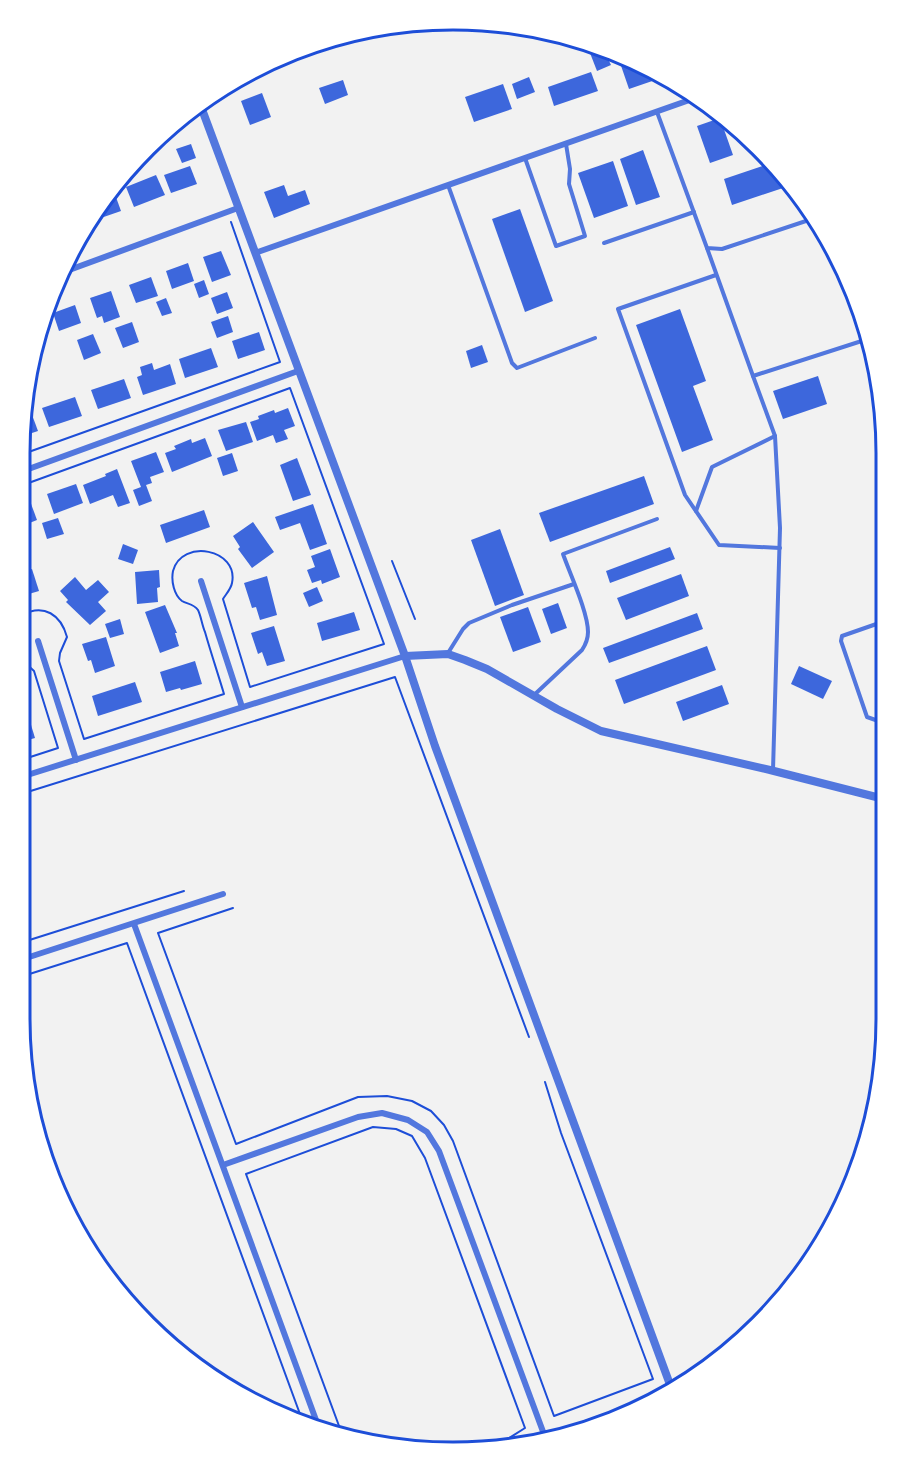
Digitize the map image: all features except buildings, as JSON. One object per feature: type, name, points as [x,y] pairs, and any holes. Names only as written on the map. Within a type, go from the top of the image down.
[{"type":"street","points":[[255,254],[688,101]]},
{"type":"street","points":[[203,112],[405,656],[439,758],[669,1382]]},
{"type":"street","points":[[73,269],[238,208]]},
{"type":"street","points":[[30,468],[298,371]]},
{"type":"street","points":[[201,581],[242,707]]},
{"type":"street","points":[[38,641],[76,760]]},
{"type":"street","points":[[30,774],[405,656],[448,654],[487,669],[533,696],[601,730],[876,797]]},
{"type":"street","points":[[30,957],[224,894]]},
{"type":"street","points":[[134,924],[316,1420]]},
{"type":"street","points":[[223,1166],[358,1117],[382,1113],[408,1120],[427,1132],[439,1151],[543,1432]]},
{"type":"lane","points":[[657,112],[775,436],[780,548],[773,771]]},
{"type":"lane","points":[[525,158],[555,246],[585,236],[569,184],[570,169],[566,144]]},
{"type":"lane","points":[[448,185],[512,363],[517,368],[595,338]]},
{"type":"lane","points":[[604,243],[694,212]]},
{"type":"lane","points":[[707,248],[723,249],[807,221]]},
{"type":"lane","points":[[717,275],[618,309],[686,495],[695,511],[719,545],[780,548]]},
{"type":"lane","points":[[753,376],[861,341]]},
{"type":"lane","points":[[695,511],[712,467],[775,436]]},
{"type":"lane","points":[[533,696],[582,650],[587,642],[586,618],[563,554],[657,519]]},
{"type":"lane","points":[[448,654],[463,629],[469,624],[512,605],[573,584]]},
{"type":"lane","points":[[876,624],[842,636],[841,641],[867,717],[876,720]]},
{"type":"path","points":[[30,451],[280,362],[231,222]]},
{"type":"path","points":[[30,482],[290,388],[384,644],[250,687],[223,599],[232,584],[230,568],[218,554],[199,550],[183,557],[173,570],[174,586],[177,596],[197,609],[224,694],[84,740],[59,661],[67,637],[61,622],[57,616],[41,610],[30,611]]},
{"type":"path","points":[[392,561],[415,619]]},
{"type":"path","points":[[30,667],[34,670],[58,748],[30,757]]},
{"type":"path","points":[[30,791],[395,677],[532,1046]]},
{"type":"path","points":[[30,940],[184,891]]},
{"type":"path","points":[[233,909],[158,933],[236,1143],[358,1097],[387,1096],[412,1101],[431,1111],[444,1125],[453,1141],[554,1416],[653,1379],[561,1133],[545,1079]]},
{"type":"path","points":[[30,974],[127,943],[300,1413]]},
{"type":"path","points":[[339,1427],[246,1174],[373,1127],[396,1129],[412,1137],[425,1158],[525,1428],[509,1438]]}]
